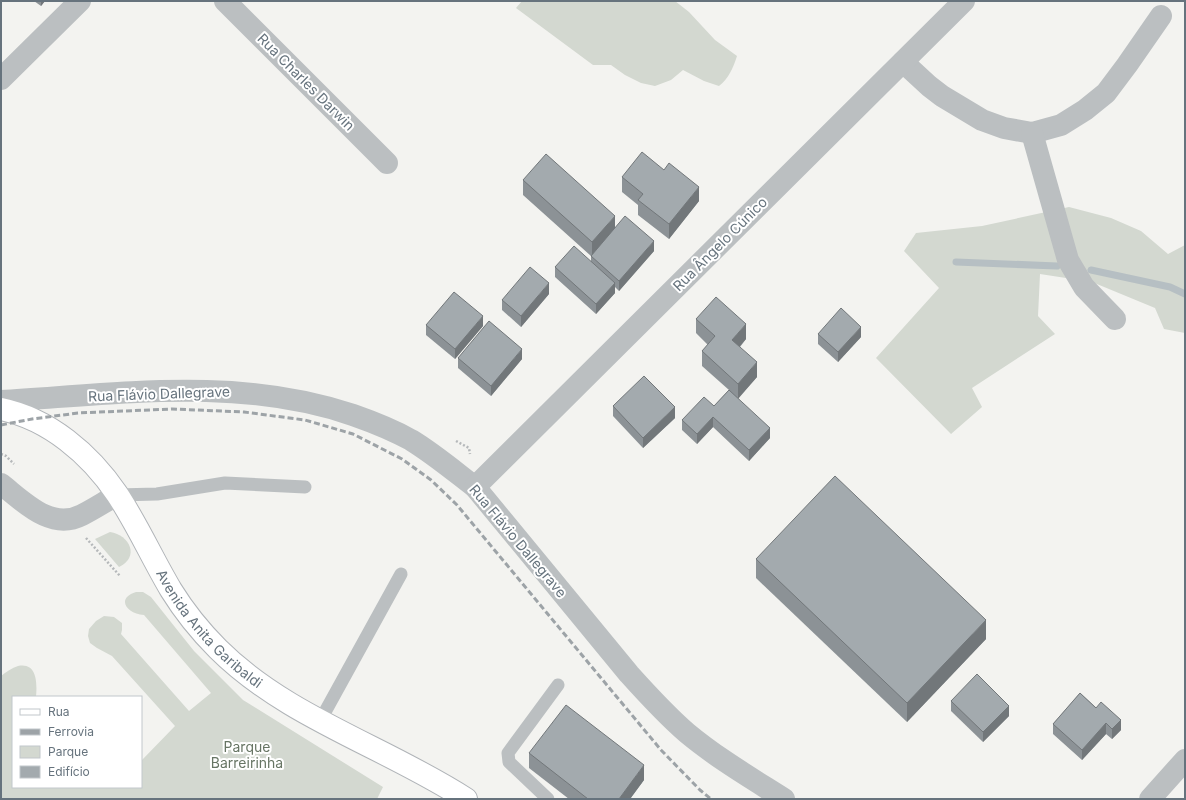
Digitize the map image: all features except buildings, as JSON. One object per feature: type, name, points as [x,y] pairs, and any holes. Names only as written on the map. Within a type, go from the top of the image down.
[{"type":"main road","name":"Avenida Anita Garibaldi","points":[[1,409],[32,419],[55,432],[90,460],[117,495],[182,606],[217,648],[238,667],[265,687],[320,721],[397,759],[466,799]]},
{"type":"street","points":[[1,79],[80,1]]},
{"type":"street","name":"Rua Charles Darwin","points":[[225,1],[387,163]]},
{"type":"street","name":"Rua Ângelo Cúnico","points":[[475,487],[964,1]]},
{"type":"street","points":[[903,62],[942,96],[982,120],[1004,128],[1032,133],[1061,124],[1085,110],[1106,93],[1161,16]]},
{"type":"street","points":[[1032,133],[1068,260],[1084,288],[1115,319]]},
{"type":"street","name":"Rua Flávio Dallegrave","points":[[1,401],[186,391],[233,391],[283,398],[333,408],[372,421],[410,440],[447,465],[475,487],[629,674],[687,733],[721,759],[784,799]]},
{"type":"street","points":[[1,484],[35,511],[56,520],[69,520],[82,516],[117,495]]},
{"type":"street","points":[[1150,799],[1185,760]]},
{"type":"lane","points":[[117,495],[157,494],[225,483],[305,487]]},
{"type":"lane","points":[[320,721],[401,574]]},
{"type":"lane","points":[[548,799],[509,762],[508,753],[558,685]]},
{"type":"path","points":[[83,535],[120,576]]},
{"type":"green space","points":[[522,1],[675,1],[689,12],[715,40],[737,56],[730,72],[719,86],[704,81],[683,70],[671,80],[655,86],[641,83],[625,75],[611,65],[593,65],[516,8]]},
{"type":"green space","points":[[1069,207],[1111,218],[1141,231],[1168,254],[1185,245],[1185,333],[1164,329],[1155,308],[1092,282],[1040,274],[1038,316],[1055,334],[972,388],[982,407],[951,434],[876,358],[939,288],[904,251],[916,233],[982,226]]},
{"type":"green space","points":[[110,532],[123,537],[130,547],[131,552],[129,558],[119,567],[95,539]]},
{"type":"green space","name":"Parque Barreirinha","points":[[136,592],[143,592],[151,597],[194,651],[243,700],[383,787],[377,799],[1,799],[1,676],[18,666],[29,667],[33,671],[36,681],[36,696],[12,696],[12,788],[142,788],[142,760],[175,726],[112,656],[90,643],[88,636],[89,629],[96,621],[104,616],[114,617],[122,623],[121,634],[189,711],[211,693],[144,615],[132,612],[128,609],[125,602],[126,598]]},
{"type":"waterway","points":[[956,262],[1057,266]]},
{"type":"waterway","points":[[1091,270],[1170,287],[1185,294]]},
{"type":"railway","points":[[1,425],[78,413],[172,409],[244,412],[305,420],[353,434],[402,459],[431,480],[457,505],[661,750],[700,790],[711,799]]}]
